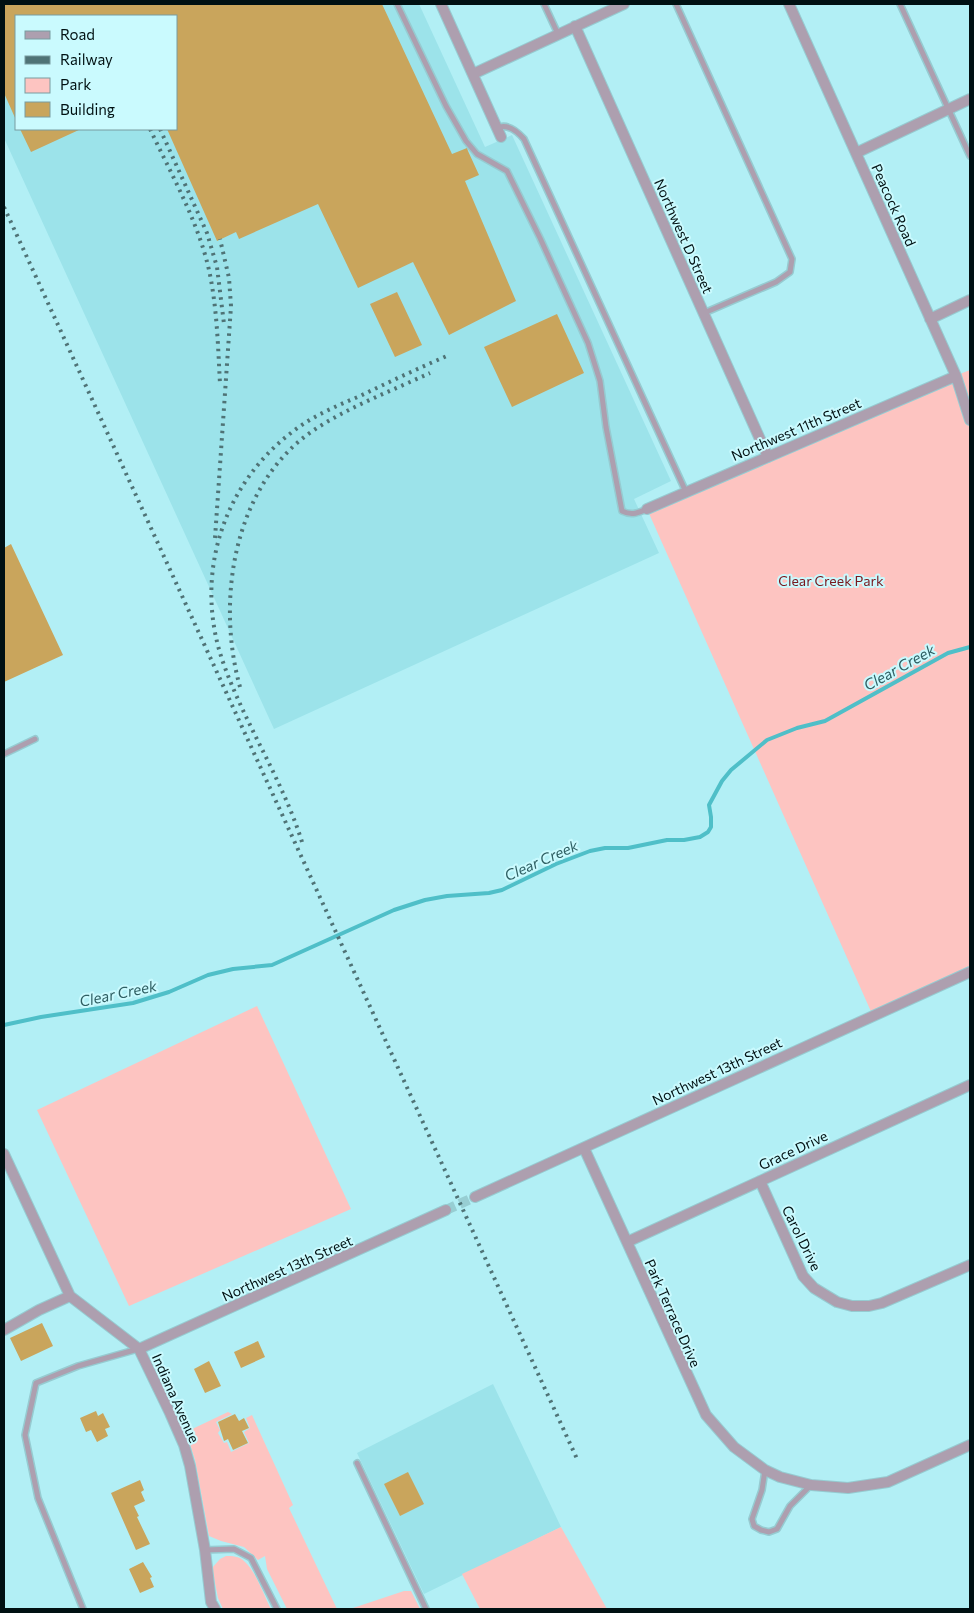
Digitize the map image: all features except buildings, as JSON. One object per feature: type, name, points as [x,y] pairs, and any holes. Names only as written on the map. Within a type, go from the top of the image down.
[{"type":"street","points":[[441,4],[498,132]]},
{"type":"street","points":[[473,74],[624,4]]},
{"type":"street","name":"Peacock Road","points":[[789,4],[956,376],[970,420]]},
{"type":"street","name":"Northwest D Street","points":[[575,26],[768,456]]},
{"type":"street","points":[[856,153],[970,99]]},
{"type":"street","points":[[930,319],[970,300]]},
{"type":"street","name":"Northwest 11th Street","points":[[647,509],[956,376]]},
{"type":"street","name":"Northwest 13th Street","points":[[475,1197],[970,972]]},
{"type":"street","name":"Grace Drive","points":[[627,1242],[970,1085]]},
{"type":"street","name":"Park Terrace Drive","points":[[584,1148],[644,1284],[706,1415],[734,1447],[765,1470],[780,1477],[811,1484],[848,1488],[888,1482],[970,1445]]},
{"type":"street","name":"Indiana Avenue","points":[[4,1154],[70,1296],[139,1349],[170,1412],[184,1445],[190,1466],[205,1550],[211,1602],[215,1609]]},
{"type":"street","name":"Carol Drive","points":[[760,1181],[804,1276],[814,1288],[837,1302],[852,1306],[876,1305],[970,1265]]},
{"type":"street","name":"Northwest 13th Street","points":[[139,1349],[446,1210]]},
{"type":"street","points":[[4,1330],[39,1310],[70,1296]]},
{"type":"lane","points":[[397,4],[446,106],[466,142],[477,154],[507,171],[588,343],[600,381],[607,435],[622,511],[635,514],[647,509]]},
{"type":"lane","points":[[544,4],[558,34]]},
{"type":"lane","points":[[676,4],[792,259],[790,272],[776,282],[704,313]]},
{"type":"lane","points":[[900,4],[970,156]]},
{"type":"lane","points":[[498,132],[501,126],[508,126],[524,139],[686,492]]},
{"type":"lane","points":[[4,754],[35,739]]},
{"type":"lane","points":[[83,1609],[38,1498],[25,1435],[36,1383],[78,1366],[139,1349]]},
{"type":"lane","points":[[357,1463],[426,1609]]},
{"type":"lane","points":[[765,1470],[762,1490],[752,1519],[754,1526],[760,1530],[769,1532],[777,1529],[790,1506],[811,1484]]},
{"type":"lane","points":[[205,1550],[234,1549],[251,1558],[277,1609]]},
{"type":"shaded area","points":[[4,4],[419,4],[485,147],[512,135],[671,481],[634,499],[659,553],[274,729],[4,138]]},
{"type":"shaded area","points":[[493,1384],[561,1527],[424,1594],[357,1453]]},
{"type":"green space","name":"Clear Creek Park","points":[[970,370],[970,972],[873,1016],[647,509],[922,389]]},
{"type":"green space","points":[[257,1006],[351,1209],[129,1306],[37,1110]]},
{"type":"green space","points":[[228,1412],[232,1414],[216,1422],[220,1430],[218,1433],[224,1443],[227,1442],[231,1452],[249,1443],[244,1432],[250,1428],[246,1418],[252,1415],[293,1505],[289,1508],[337,1609],[287,1609],[267,1569],[265,1556],[258,1560],[244,1547],[209,1536],[195,1460],[187,1435],[188,1431]]},
{"type":"green space","points":[[561,1527],[607,1609],[480,1609],[462,1574]]},
{"type":"green space","points":[[226,1556],[240,1558],[248,1565],[256,1577],[271,1609],[223,1609],[218,1598],[212,1568],[220,1559]]},
{"type":"green space","points":[[404,1591],[411,1591],[420,1609],[350,1609]]},
{"type":"waterway","name":"Clear Creek","points":[[4,1025],[41,1017],[133,1003],[169,992],[208,975],[233,969],[272,965],[394,910],[425,900],[502,890],[556,864],[590,851],[605,848],[628,848],[667,840],[684,840],[700,837],[708,832],[711,827],[709,805],[722,781],[731,770],[767,740],[797,728],[825,721],[948,653],[970,647]]},
{"type":"tunnel","points":[[446,1210],[475,1197]]},
{"type":"railway","points":[[150,130],[183,198],[198,234],[209,270],[217,327],[220,384]]},
{"type":"railway","points":[[160,130],[207,233],[217,267],[224,324]]},
{"type":"railway","points":[[4,207],[578,1461]]},
{"type":"railway","points":[[215,538],[231,306],[229,278],[220,239]]},
{"type":"railway","points":[[302,842],[285,797],[233,688],[224,665],[215,632],[211,598],[213,565],[221,533],[233,503],[250,475],[272,449],[299,427],[328,410],[449,355]]},
{"type":"railway","points":[[240,687],[233,654],[230,619],[231,583],[237,548],[248,514],[264,483],[285,455],[311,432],[354,408],[430,373]]}]
